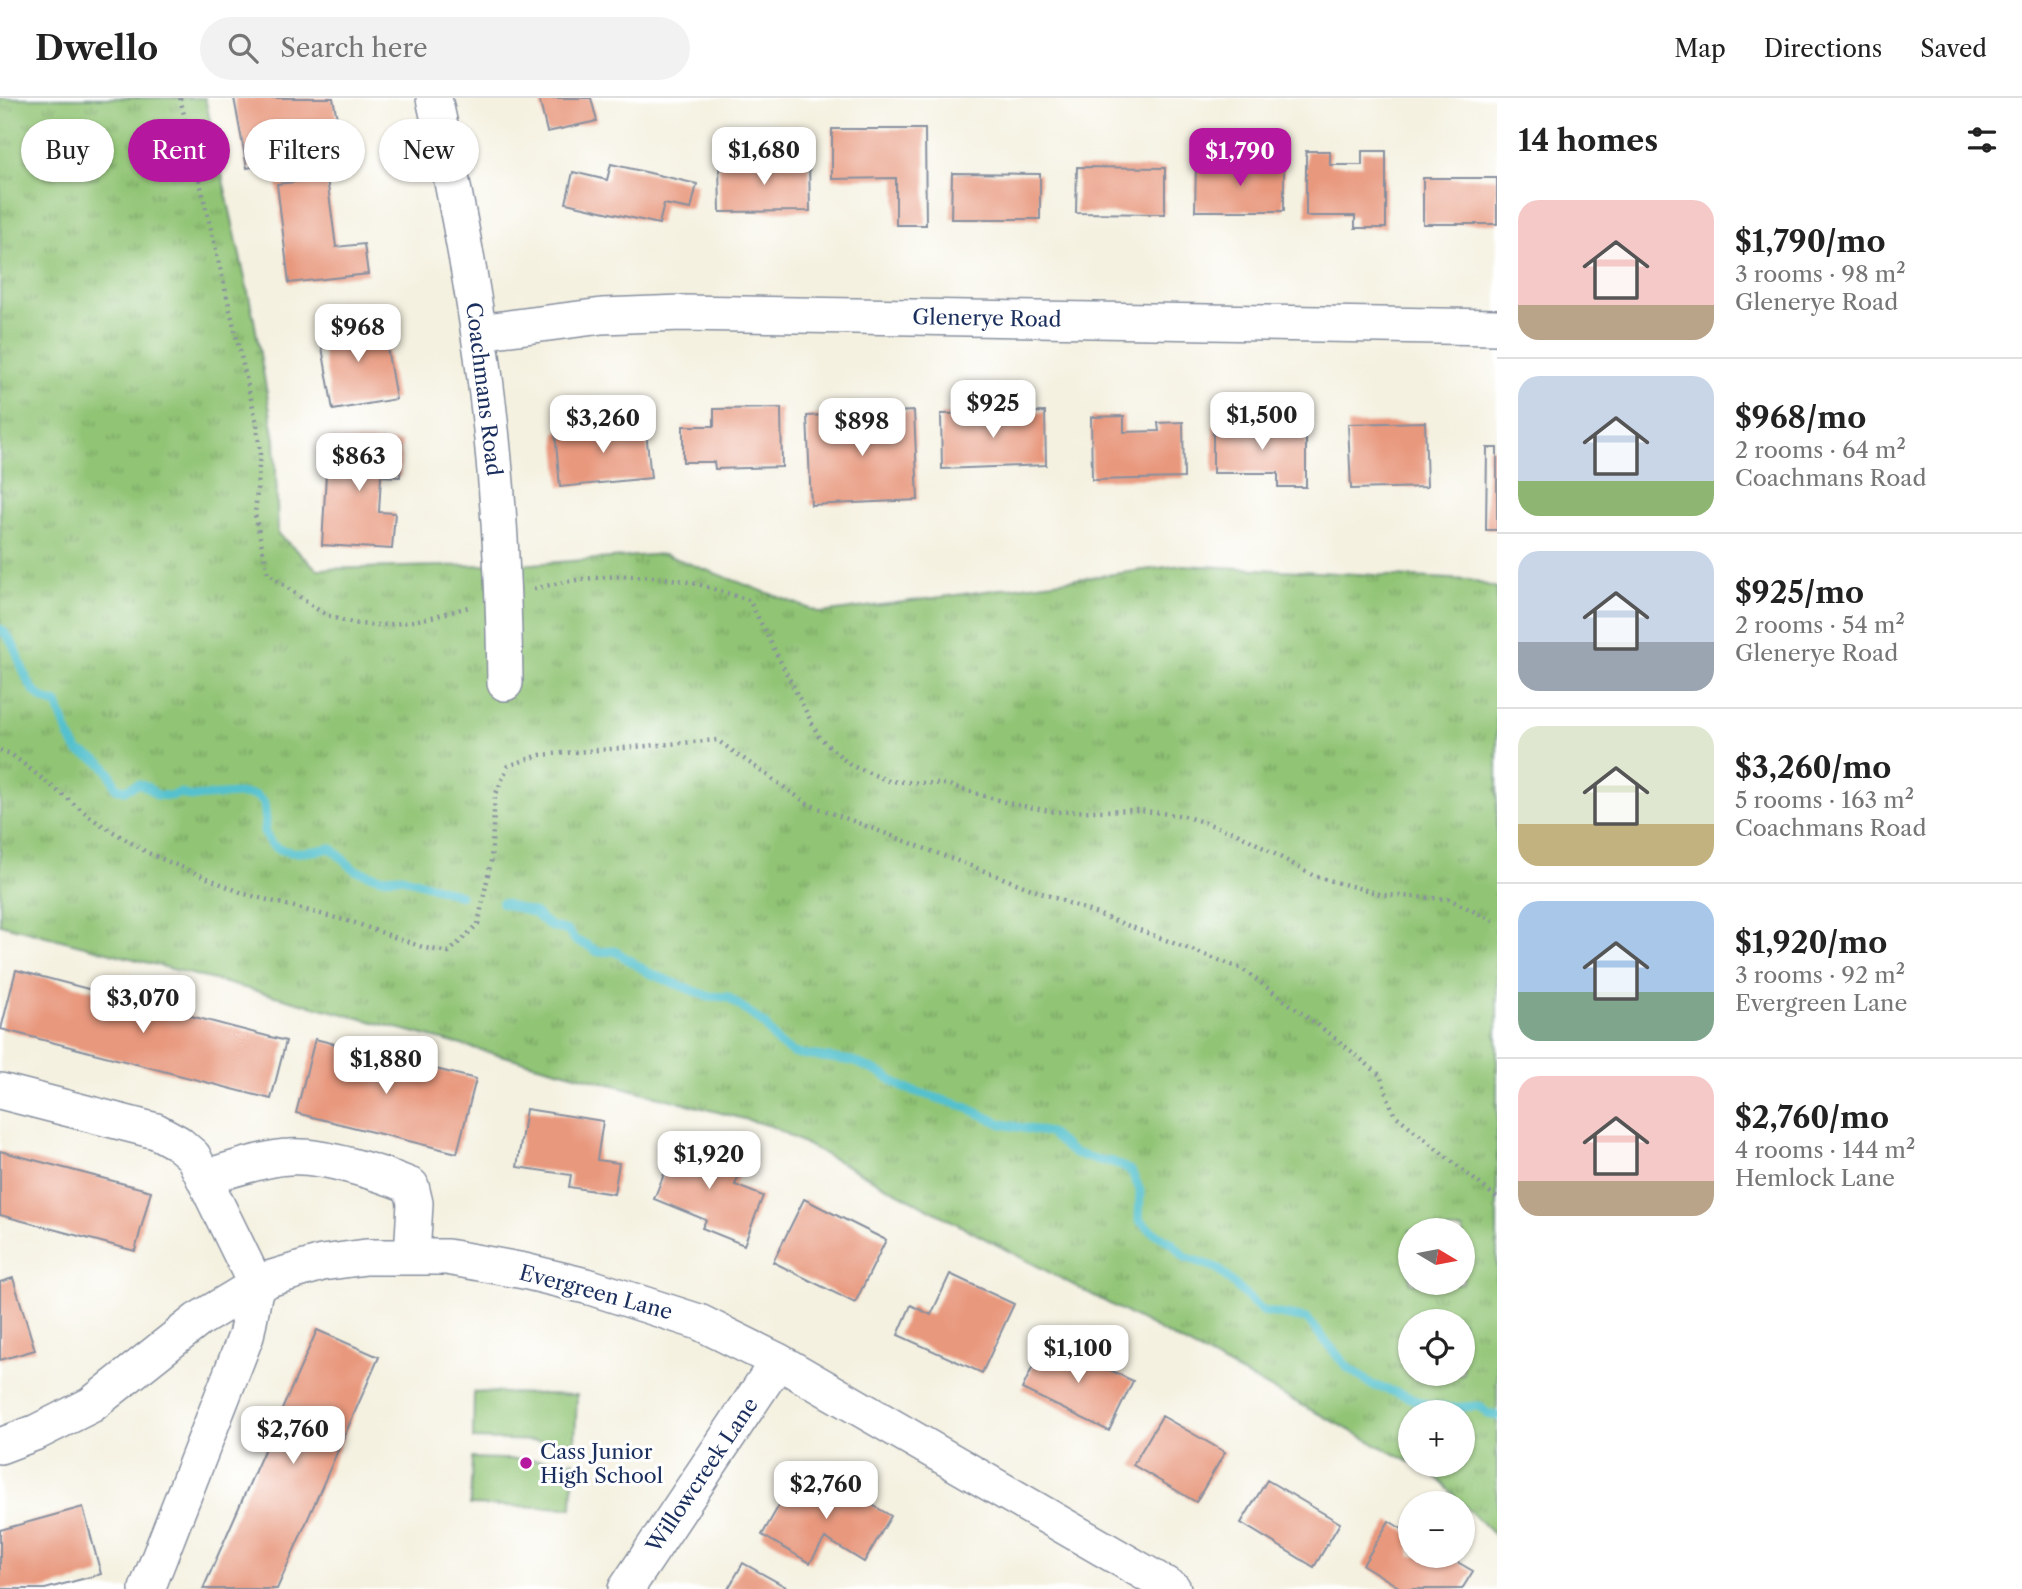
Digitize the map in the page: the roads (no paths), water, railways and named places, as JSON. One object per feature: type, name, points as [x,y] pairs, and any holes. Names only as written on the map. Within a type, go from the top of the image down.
[{"type":"street","name":"Coachmans Road","points":[[434,98],[457,201],[479,332],[495,460],[505,683]]},
{"type":"street","name":"Glenerye Road","points":[[479,332],[602,316],[682,313],[1497,327]]},
{"type":"street","points":[[0,1091],[156,1131],[178,1143],[193,1156],[205,1177],[256,1285],[246,1336],[147,1589]]},
{"type":"street","points":[[205,1177],[289,1157],[320,1160],[390,1177],[411,1186],[415,1203],[412,1257]]},
{"type":"street","name":"Evergreen Lane","points":[[0,1446],[37,1432],[91,1405],[198,1320],[256,1285],[322,1263],[366,1257],[447,1257],[524,1271],[590,1287],[699,1322],[778,1361],[1174,1589]]},
{"type":"street","name":"Willowcreek Lane","points":[[626,1589],[778,1361]]},
{"type":"waterway","points":[[0,629],[13,644],[28,682],[34,690],[44,699],[57,704],[69,736],[79,752],[103,764],[116,788],[125,790],[138,784],[157,795],[171,796],[180,793],[191,797],[255,795],[264,803],[264,832],[271,844],[280,849],[302,852],[331,848],[355,870],[381,878],[402,877],[460,895]]},
{"type":"waterway","points":[[502,903],[534,913],[550,926],[568,931],[576,941],[598,952],[615,951],[649,973],[707,996],[728,997],[764,1024],[778,1043],[793,1053],[853,1061],[904,1088],[963,1106],[1002,1124],[1049,1133],[1072,1152],[1113,1162],[1131,1171],[1140,1190],[1139,1220],[1172,1243],[1185,1257],[1217,1268],[1262,1311],[1307,1319],[1347,1367],[1372,1385],[1427,1405],[1447,1408],[1479,1406],[1488,1414],[1497,1416]]},
{"type":"place","name":"Cass Junior High School","points":[[526,1463]]}]
